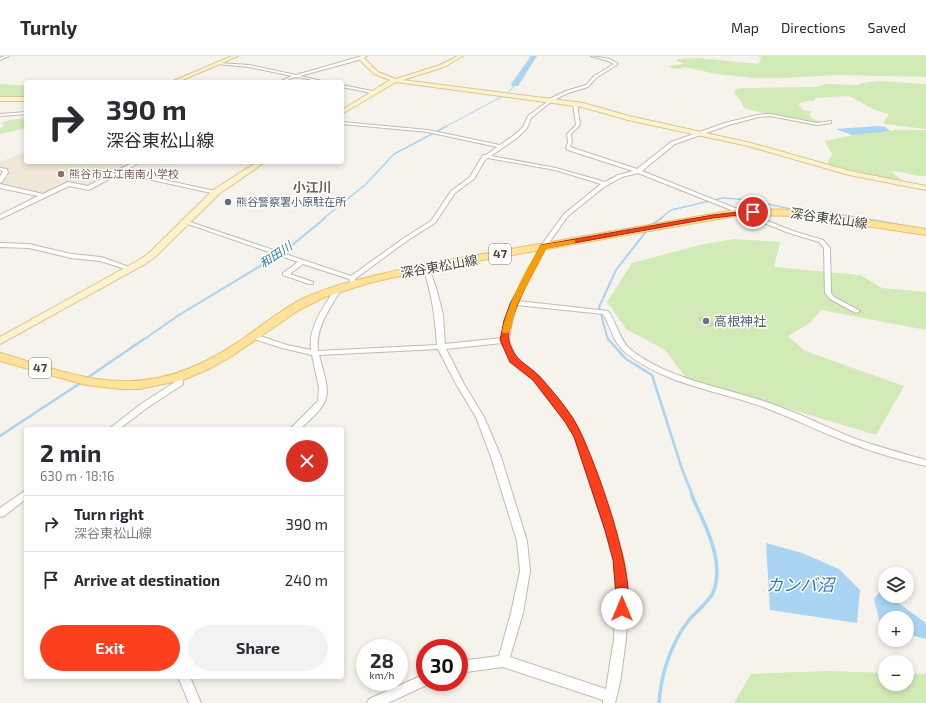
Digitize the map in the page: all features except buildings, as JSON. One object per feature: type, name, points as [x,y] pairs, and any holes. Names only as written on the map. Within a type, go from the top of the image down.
[{"type":"main road","name":"深谷東松山線","points":[[0,357],[80,380],[115,385],[139,385],[195,372],[217,361],[289,311],[353,280],[741,212],[800,213],[926,232]]},
{"type":"street","points":[[0,59],[7,56]]},
{"type":"street","points":[[179,80],[236,56]]},
{"type":"street","points":[[344,111],[372,92],[394,80],[442,66],[461,56]]},
{"type":"street","points":[[185,222],[303,261],[353,280],[406,239],[433,222],[453,192],[472,178],[486,156],[501,147],[525,127],[530,117],[549,101],[567,92],[587,86],[595,78],[616,64],[609,60],[593,56]]},
{"type":"street","points":[[286,80],[363,57],[376,73],[394,80],[591,106],[628,118],[749,144],[843,172],[926,188]]},
{"type":"street","points":[[219,64],[249,66],[315,80]]},
{"type":"street","points":[[344,86],[372,92]]},
{"type":"street","points":[[0,99],[24,99]]},
{"type":"street","points":[[575,104],[578,125],[569,134],[570,142],[568,147],[638,171],[791,232],[821,241],[827,248],[828,293],[832,298],[856,311]]},
{"type":"street","points":[[0,115],[24,113]]},
{"type":"street","points":[[468,666],[504,661],[609,700],[614,683],[620,639],[622,594],[619,560],[610,530],[579,437],[536,378],[513,360],[505,340],[508,321],[514,304],[543,247],[566,215],[605,184],[620,176],[638,171],[673,143],[748,118],[766,115],[817,124],[829,122]]},
{"type":"street","points":[[344,123],[433,132],[501,147]]},
{"type":"street","points":[[486,156],[556,169],[605,184]]},
{"type":"street","points":[[0,217],[68,184],[89,188],[135,164]]},
{"type":"street","points":[[0,341],[132,268],[152,255],[216,192],[259,164]]},
{"type":"street","points":[[0,169],[4,170],[5,173],[0,181]]},
{"type":"street","points":[[121,172],[216,192]]},
{"type":"street","points":[[0,186],[43,196]]},
{"type":"street","points":[[0,245],[29,246],[71,256],[101,259],[132,268]]},
{"type":"street","points":[[303,261],[285,274],[311,283]]},
{"type":"street","points":[[426,267],[434,291],[439,315],[441,347],[460,384],[480,417],[496,457],[522,542],[525,572],[517,613],[504,661]]},
{"type":"street","points":[[296,427],[305,420],[322,400],[323,388],[314,346],[319,323],[339,288]]},
{"type":"street","points":[[514,304],[606,312],[617,340],[627,351],[650,365],[679,378],[769,406],[867,446],[926,463]]},
{"type":"street","points":[[254,336],[280,347],[316,353],[441,347],[505,340]]},
{"type":"street","points":[[116,427],[144,406],[179,384],[178,377]]},
{"type":"street","points":[[0,513],[24,495]]},
{"type":"street","points":[[185,679],[195,703],[191,703]]},
{"type":"street","points":[[373,703],[416,684]]},
{"type":"shaded area","name":"熊谷市立江南南小学校","points":[[24,152],[24,164],[132,164],[93,186],[68,183],[42,194],[0,184],[8,176],[9,170],[0,168],[0,162]]},
{"type":"green space","points":[[757,56],[926,56],[926,77],[837,75],[755,78],[716,74],[685,67],[676,69],[668,66],[684,64],[677,61],[677,59],[699,58],[759,64],[761,57]]},
{"type":"green space","points":[[881,81],[926,84],[926,129],[884,124],[884,120],[888,114],[875,110],[849,96],[815,98],[815,101],[804,101],[798,104],[805,111],[812,111],[813,112],[809,113],[812,119],[825,122],[822,123],[791,120],[744,108],[734,93],[736,89],[743,88],[817,87],[826,84],[858,85],[862,83]]},
{"type":"green space","points":[[0,84],[24,86],[24,96],[19,97],[0,96]]},
{"type":"green space","points":[[24,118],[24,128],[0,134],[0,128],[5,126],[2,123],[10,120]]},
{"type":"green space","points":[[896,130],[926,130],[926,176],[917,176],[890,171],[902,180],[896,181],[830,167],[828,163],[832,154],[825,141],[859,134]]},
{"type":"green space","points":[[734,239],[780,242],[774,267],[860,275],[882,288],[926,292],[926,330],[821,310],[810,323],[788,336],[805,351],[904,386],[876,435],[686,378],[665,350],[626,329],[607,302],[632,263],[704,244]]},
{"type":"green space","points":[[826,671],[878,673],[878,691],[914,691],[914,673],[926,674],[926,703],[734,703],[751,674]]},
{"type":"water","points":[[878,126],[885,127],[890,131],[852,135],[836,129]]},
{"type":"water","name":"カンバ沼","points":[[766,543],[802,553],[839,569],[860,590],[857,623],[770,610]]},
{"type":"water","points":[[878,594],[878,603],[899,603],[910,611],[878,611],[878,615],[874,599]]},
{"type":"water","points":[[914,614],[926,623],[926,639],[914,636]]},
{"type":"waterway","name":"和田川","points":[[515,84],[534,56]]},
{"type":"waterway","name":"和田川","points":[[445,127],[503,96],[511,90],[515,84]]},
{"type":"waterway","name":"和田川","points":[[323,219],[366,184],[394,154],[447,126]]},
{"type":"waterway","points":[[660,219],[671,210],[723,198],[751,200],[790,209],[826,212],[867,219]]},
{"type":"waterway","name":"和田川","points":[[143,340],[179,315],[285,251],[325,218]]},
{"type":"waterway","points":[[608,340],[599,307],[616,270],[651,225],[662,218]]},
{"type":"waterway","points":[[861,218],[912,227]]},
{"type":"waterway","name":"和田川","points":[[87,378],[144,339]]},
{"type":"waterway","points":[[608,339],[626,359],[652,375],[681,466],[693,497]]},
{"type":"waterway","name":"和田川","points":[[0,436],[82,382]]},
{"type":"waterway","points":[[659,703],[662,681],[672,649],[689,620],[711,596],[715,587],[717,576],[711,540],[692,496]]},
{"type":"slow traffic","points":[[506,332],[514,304],[543,247],[573,242]]},
{"type":"place","name":"熊谷市立江南南小学校","points":[[61,174]]},
{"type":"place","name":"熊谷警察署小原駐在所","points":[[228,202]]},
{"type":"place","name":"高根神社","points":[[706,321]]},
{"type":"district","name":"小江川","points":[[312,187]]},
{"type":"route","points":[[622,609],[619,560],[579,437],[536,378],[513,360],[505,340],[508,321],[514,304],[543,247],[713,216],[753,212]]}]
